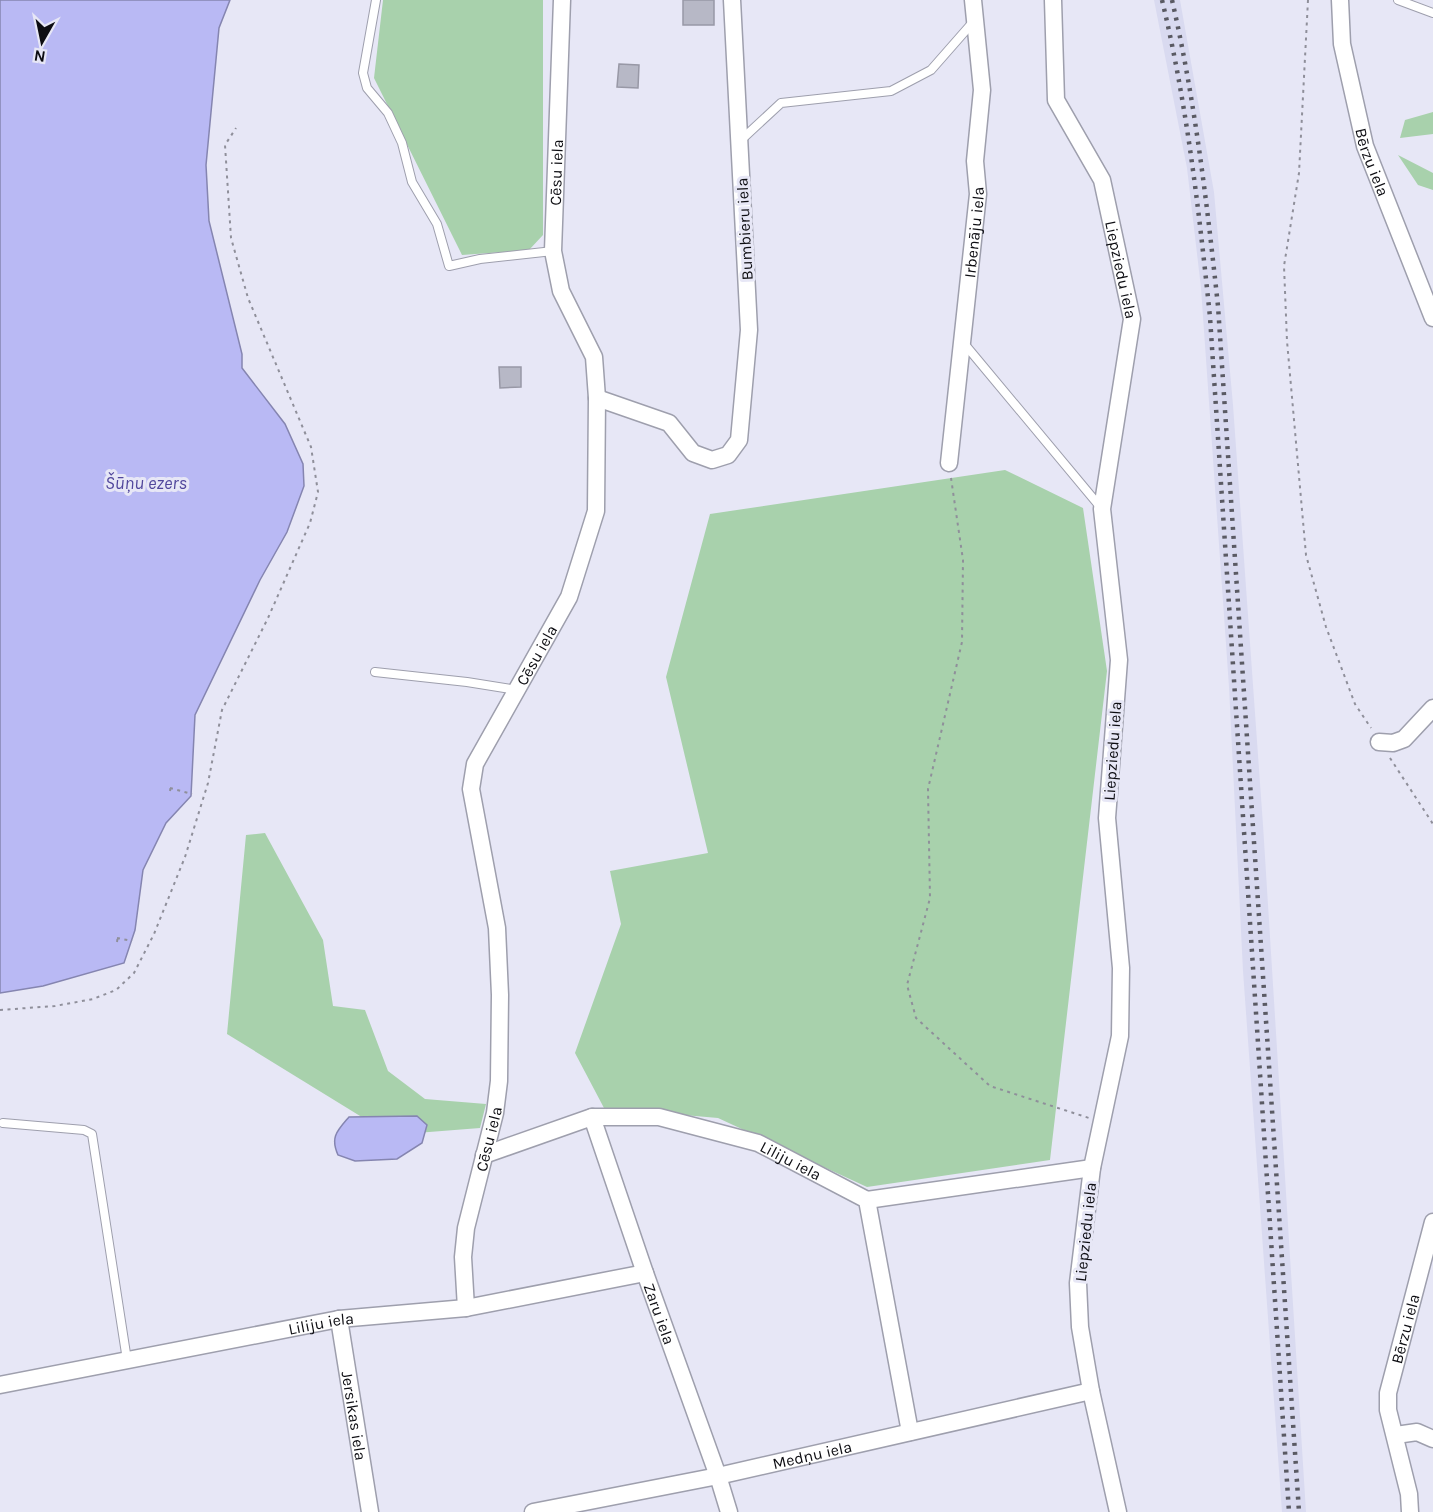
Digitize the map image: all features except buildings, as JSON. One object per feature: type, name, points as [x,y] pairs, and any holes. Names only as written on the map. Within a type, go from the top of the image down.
[{"type":"street","name":"Cēsu iela","points":[[466,1308],[464,1257],[466,1228],[495,1113],[499,1081],[500,995],[497,928],[471,789],[475,764],[569,597],[596,511],[597,398],[594,357],[561,291],[553,251],[562,0]]},
{"type":"street","name":"Bumbieru iela","points":[[597,398],[669,423],[693,453],[712,460],[728,455],[739,440],[749,330],[732,0]]},
{"type":"street","name":"Irbenāju iela","points":[[949,463],[978,194],[975,161],[982,90],[973,0]]},
{"type":"street","name":"Liepziedu iela","points":[[1053,0],[1056,100],[1102,180],[1132,319],[1102,509],[1119,660],[1107,818],[1121,968],[1120,1036],[1092,1168],[1078,1283],[1080,1327],[1091,1391],[1118,1512]]},
{"type":"street","name":"Bērzu iela","points":[[1340,0],[1342,44],[1365,146],[1433,318]]},
{"type":"street","points":[[1379,742],[1394,743],[1404,739],[1433,708]]},
{"type":"street","name":"Liliju iela","points":[[484,1155],[592,1117],[659,1118],[758,1143],[867,1200]]},
{"type":"street","name":"Zaru iela","points":[[592,1117],[729,1512]]},
{"type":"street","points":[[910,1432],[867,1200],[1092,1168]]},
{"type":"street","name":"Bērzu iela","points":[[1410,1512],[1409,1494],[1388,1410],[1388,1393],[1433,1222]]},
{"type":"street","name":"Liliju iela","points":[[0,1385],[339,1319],[466,1308],[645,1273]]},
{"type":"street","name":"Jersikas iela","points":[[339,1319],[370,1512]]},
{"type":"street","name":"Medņu iela","points":[[533,1512],[718,1476],[1091,1391]]},
{"type":"street","points":[[1396,1435],[1417,1431],[1433,1439]]},
{"type":"lane","points":[[376,0],[363,73],[367,88],[388,113],[402,143],[412,182],[437,224],[448,266],[480,259],[553,251]]},
{"type":"lane","points":[[1398,0],[1433,13]]},
{"type":"lane","points":[[740,141],[781,104],[891,91],[931,70],[975,21]]},
{"type":"lane","points":[[962,340],[1102,509]]},
{"type":"lane","points":[[375,672],[517,690]]},
{"type":"lane","points":[[3,1123],[84,1130],[92,1134],[127,1360]]},
{"type":"path","points":[[1308,0],[1299,173],[1284,266],[1287,341],[1306,555],[1326,627],[1355,704],[1433,824]]},
{"type":"path","points":[[0,1010],[54,1006],[93,999],[116,990],[134,973],[154,934],[185,857],[208,783],[222,710],[268,618],[310,523],[316,503],[318,492],[310,447],[248,298],[231,238],[225,145],[236,128]]},
{"type":"path","points":[[949,463],[963,560],[962,642],[928,789],[930,898],[907,985],[916,1018],[990,1086],[1101,1122]]},
{"type":"path","points":[[170,788],[192,794]]},
{"type":"path","points":[[117,938],[132,941]]},
{"type":"shaded area","points":[[1154,0],[1180,0],[1214,192],[1233,405],[1263,825],[1306,1512],[1282,1512],[1243,971],[1229,687],[1201,288],[1187,168]]},
{"type":"green space","points":[[383,0],[543,0],[543,235],[529,250],[462,255],[374,78]]},
{"type":"green space","points":[[1433,112],[1433,134],[1400,138],[1405,120]]},
{"type":"green space","points":[[1398,155],[1433,173],[1433,190],[1418,185]]},
{"type":"green space","points":[[1005,470],[1083,508],[1107,671],[1050,1160],[867,1187],[718,1118],[604,1108],[575,1053],[621,924],[610,871],[708,853],[666,677],[710,514]]},
{"type":"green space","points":[[265,833],[323,940],[333,1006],[365,1010],[388,1071],[425,1099],[486,1104],[480,1128],[391,1135],[227,1034],[246,835]]},
{"type":"water","name":"Šūņu ezers","points":[[0,0],[230,0],[219,28],[206,165],[209,221],[242,354],[242,368],[285,424],[303,464],[304,486],[287,532],[260,580],[195,715],[191,796],[166,823],[143,870],[135,930],[124,963],[43,986],[0,993]]},
{"type":"water","points":[[417,1116],[427,1125],[422,1143],[397,1159],[355,1161],[338,1155],[335,1143],[336,1134],[349,1117]]},
{"type":"railway","points":[[1162,0],[1185,118],[1197,198],[1210,317],[1289,1512]]},
{"type":"railway","points":[[1172,0],[1194,114],[1218,306],[1299,1512]]}]
